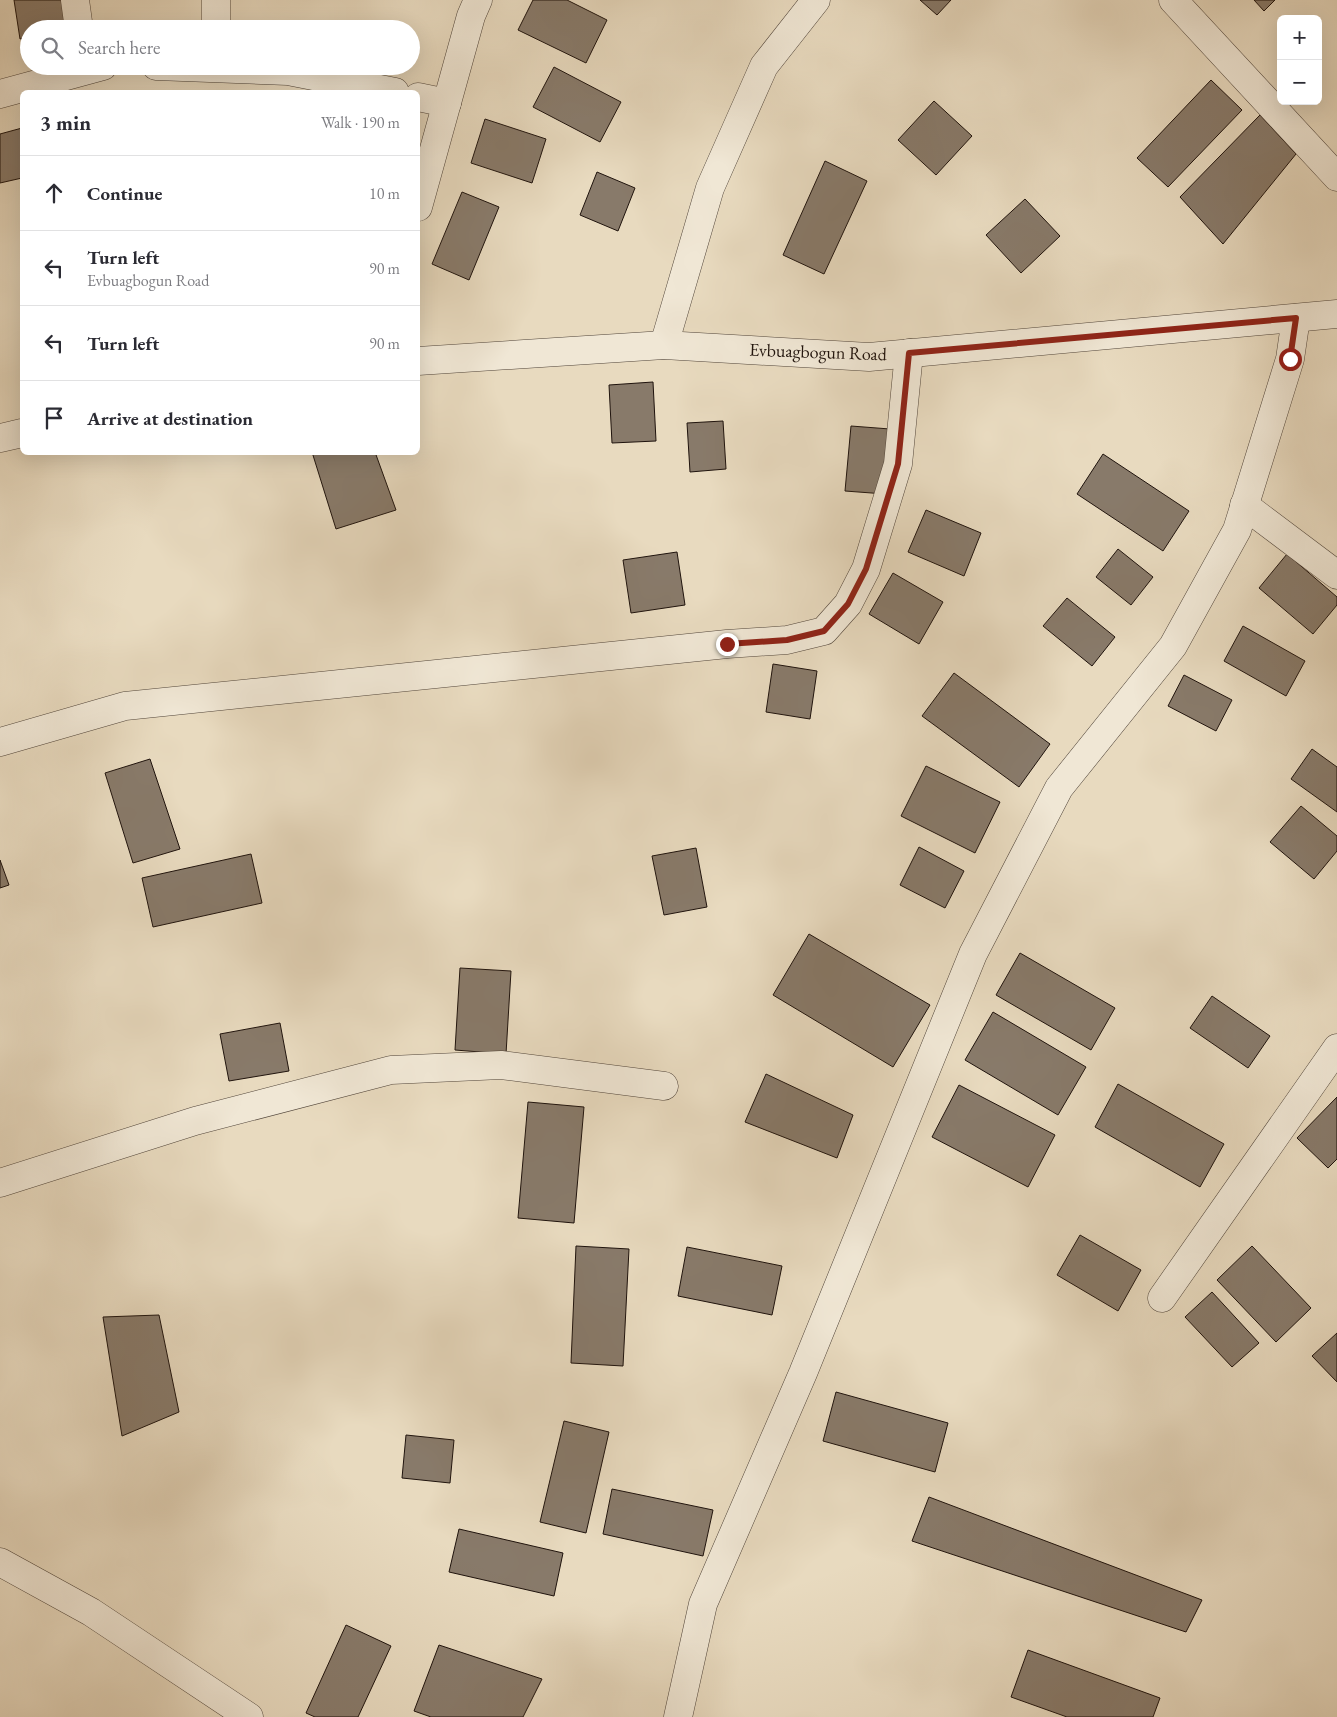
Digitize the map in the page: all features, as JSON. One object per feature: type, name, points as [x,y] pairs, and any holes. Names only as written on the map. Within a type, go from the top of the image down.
[{"type":"street","points":[[75,0],[78,20]]},
{"type":"street","points":[[216,0],[216,20]]},
{"type":"street","points":[[420,200],[471,16],[478,0]]},
{"type":"street","points":[[664,344],[714,179],[764,66],[816,0]]},
{"type":"street","points":[[1173,0],[1337,177]]},
{"type":"street","points":[[0,94],[66,75]]},
{"type":"street","points":[[308,75],[385,90]]},
{"type":"street","points":[[420,97],[447,103]]},
{"type":"street","name":"Evbuagbogun Road","points":[[420,360],[664,344],[869,357],[1337,314]]},
{"type":"street","points":[[678,1717],[703,1604],[803,1373],[973,954],[1059,788],[1174,646],[1237,530],[1290,359],[1296,318]]},
{"type":"street","points":[[0,742],[126,706],[727,644],[787,640],[824,631],[848,604],[866,569],[898,464],[909,353]]},
{"type":"street","points":[[0,438],[20,433]]},
{"type":"street","points":[[1244,505],[1337,574]]},
{"type":"street","points":[[1162,1298],[1337,1048]]},
{"type":"street","points":[[0,1183],[195,1121],[391,1070],[501,1065],[664,1086]]},
{"type":"street","points":[[0,1562],[91,1612],[249,1717]]},
{"type":"building","points":[[14,0],[63,0],[66,20],[20,20],[20,39]]},
{"type":"building","points":[[533,0],[567,0],[607,20],[586,63],[518,30]]},
{"type":"building","points":[[920,0],[951,0],[937,15]]},
{"type":"building","points":[[1254,0],[1275,0],[1264,11]]},
{"type":"building","points":[[554,67],[621,102],[600,142],[533,107]]},
{"type":"building","points":[[1211,80],[1242,110],[1168,187],[1137,158]]},
{"type":"building","points":[[934,101],[972,136],[936,175],[898,140]]},
{"type":"building","points":[[1260,115],[1296,154],[1223,244],[1180,197]]},
{"type":"building","points":[[485,119],[546,139],[532,183],[471,163]]},
{"type":"building","points":[[20,129],[20,178],[0,183],[0,134]]},
{"type":"building","points":[[825,161],[867,181],[824,274],[783,255]]},
{"type":"building","points":[[597,172],[635,188],[618,231],[580,215]]},
{"type":"building","points":[[462,192],[499,207],[469,280],[432,264]]},
{"type":"building","points":[[1025,199],[1060,236],[1021,273],[986,235]]},
{"type":"building","points":[[653,382],[656,441],[612,443],[609,385]]},
{"type":"building","points":[[723,421],[726,469],[690,472],[687,423]]},
{"type":"building","points":[[851,426],[890,429],[885,494],[845,491]]},
{"type":"building","points":[[1103,454],[1189,511],[1163,551],[1077,494]]},
{"type":"building","points":[[313,455],[376,455],[396,510],[336,529]]},
{"type":"building","points":[[926,510],[981,533],[964,576],[908,552]]},
{"type":"building","points":[[1118,549],[1153,577],[1131,605],[1096,577]]},
{"type":"building","points":[[677,552],[685,605],[631,613],[623,560]]},
{"type":"building","points":[[1287,554],[1337,597],[1337,605],[1313,634],[1259,588]]},
{"type":"building","points":[[893,573],[943,602],[919,644],[869,614]]},
{"type":"building","points":[[1067,598],[1115,637],[1092,666],[1043,626]]},
{"type":"building","points":[[1243,626],[1305,661],[1286,696],[1224,661]]},
{"type":"building","points":[[773,664],[817,671],[810,719],[766,712]]},
{"type":"building","points":[[954,673],[1050,744],[1019,787],[922,716]]},
{"type":"building","points":[[1184,675],[1232,700],[1216,731],[1168,706]]},
{"type":"building","points":[[1312,749],[1337,767],[1337,812],[1291,779]]},
{"type":"building","points":[[150,759],[180,849],[133,863],[105,773]]},
{"type":"building","points":[[926,766],[1000,802],[975,853],[901,816]]},
{"type":"building","points":[[1301,806],[1337,836],[1337,851],[1314,879],[1270,842]]},
{"type":"building","points":[[919,847],[964,871],[945,908],[900,885]]},
{"type":"building","points":[[696,848],[707,907],[664,915],[652,856]]},
{"type":"building","points":[[251,854],[262,903],[153,927],[142,878]]},
{"type":"building","points":[[0,860],[9,885],[0,888]]},
{"type":"building","points":[[809,934],[930,1005],[893,1067],[773,995]]},
{"type":"building","points":[[1020,953],[1115,1008],[1091,1050],[996,995]]},
{"type":"building","points":[[460,968],[511,971],[506,1054],[455,1050]]},
{"type":"building","points":[[1212,996],[1270,1036],[1248,1068],[1190,1028]]},
{"type":"building","points":[[993,1012],[1086,1067],[1058,1115],[965,1060]]},
{"type":"building","points":[[280,1023],[289,1071],[229,1081],[220,1034]]},
{"type":"building","points":[[766,1074],[853,1115],[837,1158],[745,1122]]},
{"type":"building","points":[[1118,1084],[1224,1144],[1200,1187],[1095,1127]]},
{"type":"building","points":[[959,1085],[1055,1135],[1028,1187],[932,1137]]},
{"type":"building","points":[[1337,1097],[1337,1159],[1328,1168],[1297,1138]]},
{"type":"building","points":[[528,1102],[584,1107],[574,1223],[518,1218]]},
{"type":"building","points":[[1080,1235],[1141,1270],[1118,1311],[1057,1275]]},
{"type":"building","points":[[576,1246],[629,1249],[623,1366],[571,1363]]},
{"type":"building","points":[[1252,1246],[1311,1308],[1276,1342],[1217,1280]]},
{"type":"building","points":[[687,1247],[782,1266],[772,1315],[678,1296]]},
{"type":"building","points":[[1212,1292],[1259,1343],[1232,1367],[1185,1317]]},
{"type":"building","points":[[159,1315],[179,1412],[122,1436],[103,1317]]},
{"type":"building","points":[[1337,1333],[1337,1382],[1312,1356]]},
{"type":"building","points":[[836,1392],[948,1423],[935,1472],[823,1441]]},
{"type":"building","points":[[564,1421],[609,1432],[586,1533],[540,1522]]},
{"type":"building","points":[[406,1435],[454,1440],[450,1483],[402,1478]]},
{"type":"building","points":[[612,1489],[713,1510],[703,1556],[603,1534]]},
{"type":"building","points":[[929,1497],[1202,1600],[1186,1632],[912,1541]]},
{"type":"building","points":[[459,1529],[563,1553],[554,1596],[449,1572]]},
{"type":"building","points":[[346,1625],[391,1646],[358,1717],[315,1717],[306,1713]]},
{"type":"building","points":[[439,1645],[542,1679],[523,1717],[431,1717],[414,1711]]},
{"type":"building","points":[[1028,1650],[1160,1698],[1153,1717],[1067,1717],[1011,1697]]},
{"type":"route","points":[[727,644],[787,640],[824,631],[848,604],[866,569],[898,464],[909,353],[1296,318],[1290,359]]}]
